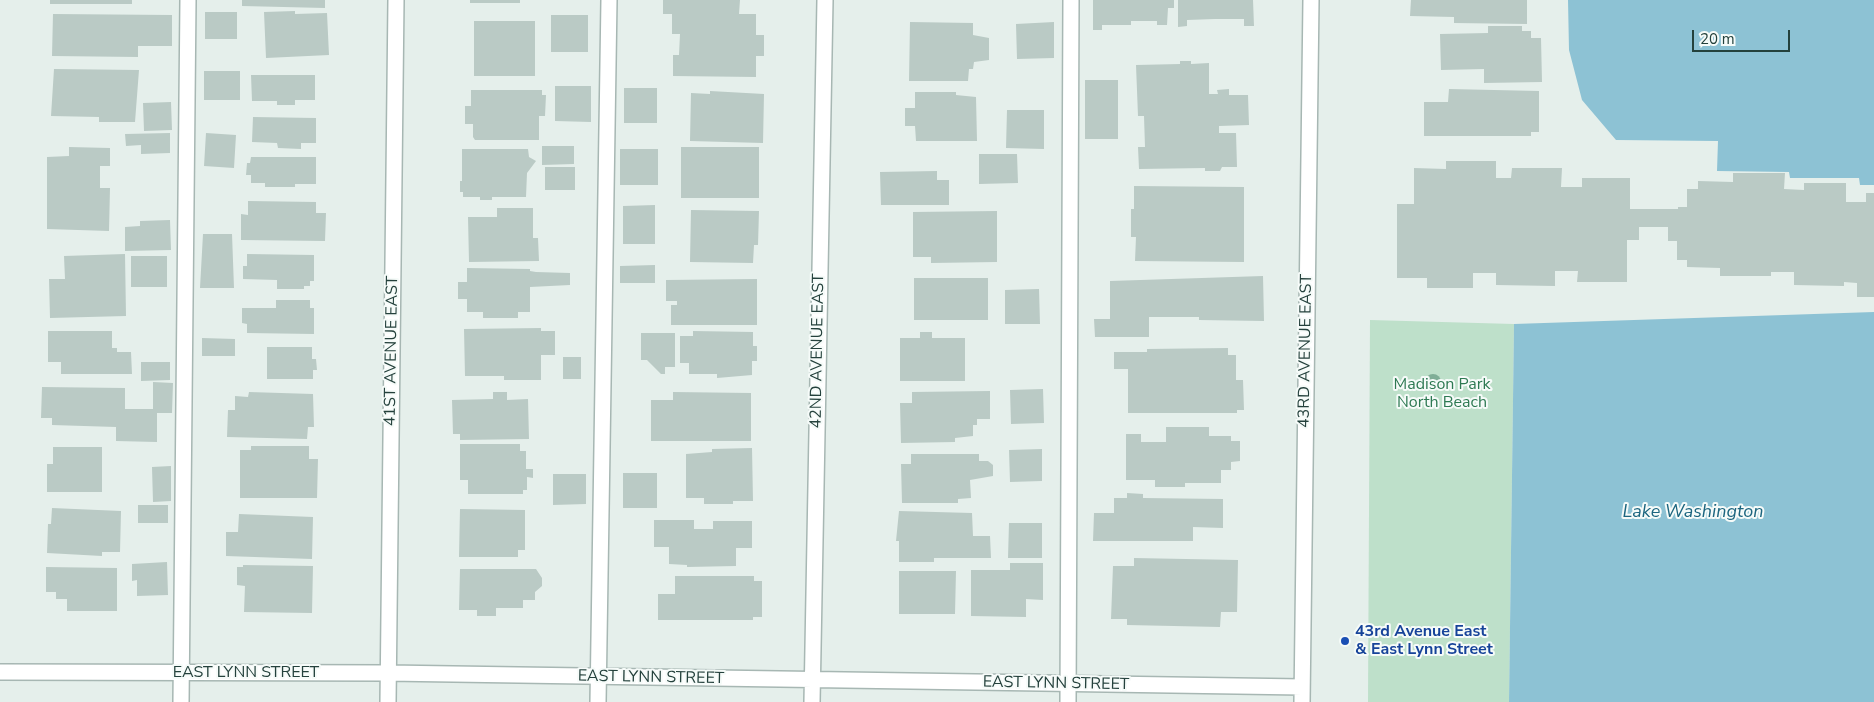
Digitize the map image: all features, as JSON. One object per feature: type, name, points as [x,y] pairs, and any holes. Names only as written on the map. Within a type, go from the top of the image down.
[{"type":"street","points":[[181,702],[188,0]]},
{"type":"street","name":"41ST AVENUE EAST","points":[[388,702],[396,0]]},
{"type":"street","points":[[598,702],[609,0]]},
{"type":"street","name":"42ND AVENUE EAST","points":[[812,702],[825,0]]},
{"type":"street","points":[[1068,702],[1071,0]]},
{"type":"street","name":"43RD AVENUE EAST","points":[[1302,694],[1311,0]]},
{"type":"street","name":"EAST LYNN STREET","points":[[0,672],[388,673],[1068,684],[1302,694]]},
{"type":"green space","name":"Madison Park North Beach","points":[[1370,320],[1514,324],[1509,702],[1368,702]]},
{"type":"water","points":[[1568,0],[1874,0],[1874,185],[1860,185],[1859,178],[1790,178],[1789,172],[1717,171],[1718,141],[1616,140],[1582,100],[1569,50]]},
{"type":"water","name":"Lake Washington","points":[[1874,312],[1874,702],[1509,702],[1514,324]]},
{"type":"building","points":[[50,0],[132,0],[132,4],[50,4]]},
{"type":"building","points":[[242,0],[325,0],[325,8],[242,6]]},
{"type":"building","points":[[470,0],[520,0],[520,3],[470,3]]},
{"type":"building","points":[[663,0],[740,0],[739,14],[756,14],[756,35],[764,35],[764,56],[756,56],[756,77],[673,76],[673,55],[679,55],[680,34],[672,34],[672,14],[663,14]]},
{"type":"building","points":[[1093,0],[1174,0],[1174,8],[1168,8],[1167,25],[1157,25],[1157,21],[1131,21],[1131,25],[1102,25],[1102,30],[1093,30]]},
{"type":"building","points":[[1178,0],[1253,0],[1254,26],[1244,26],[1244,19],[1215,19],[1187,20],[1187,26],[1178,27]]},
{"type":"building","points":[[1411,0],[1527,0],[1527,24],[1454,23],[1454,17],[1410,16]]},
{"type":"building","points":[[295,11],[295,14],[327,13],[329,55],[266,58],[264,12]]},
{"type":"building","points":[[205,12],[237,12],[237,39],[205,39]]},
{"type":"building","points":[[53,14],[172,15],[172,46],[138,46],[138,57],[52,56]]},
{"type":"building","points":[[551,15],[588,15],[588,52],[551,52]]},
{"type":"building","points":[[474,21],[535,21],[535,76],[474,76]]},
{"type":"building","points":[[910,22],[973,23],[973,35],[989,38],[989,60],[974,62],[973,69],[969,69],[968,81],[909,81]]},
{"type":"building","points":[[1054,22],[1054,58],[1017,59],[1016,24]]},
{"type":"building","points":[[1488,26],[1522,26],[1522,31],[1531,31],[1531,38],[1541,38],[1542,82],[1484,83],[1484,69],[1441,70],[1440,34],[1488,33]]},
{"type":"building","points":[[1180,61],[1191,61],[1191,64],[1209,63],[1209,94],[1218,94],[1217,90],[1229,89],[1229,95],[1248,95],[1249,125],[1219,126],[1219,133],[1236,133],[1237,167],[1222,167],[1220,171],[1205,171],[1205,168],[1139,169],[1138,147],[1145,147],[1144,116],[1138,116],[1136,65],[1180,64]]},
{"type":"building","points":[[54,69],[139,70],[135,122],[99,122],[99,117],[51,116]]},
{"type":"building","points":[[204,71],[240,71],[240,100],[204,100]]},
{"type":"building","points":[[251,75],[315,75],[315,100],[295,100],[295,105],[277,105],[277,101],[252,101]]},
{"type":"building","points":[[1085,80],[1118,80],[1118,139],[1085,139]]},
{"type":"building","points":[[555,86],[591,86],[591,122],[555,121]]},
{"type":"building","points":[[624,88],[657,88],[657,123],[624,123]]},
{"type":"building","points":[[1449,89],[1539,91],[1539,132],[1531,132],[1531,136],[1424,136],[1424,102],[1448,102]]},
{"type":"building","points":[[471,90],[542,90],[542,95],[546,95],[545,116],[539,116],[539,140],[475,140],[473,137],[473,124],[465,124],[465,106],[471,106]]},
{"type":"building","points":[[710,91],[764,94],[763,143],[690,141],[691,93],[710,94]]},
{"type":"building","points":[[915,92],[956,92],[956,95],[976,97],[977,141],[916,141],[915,126],[905,126],[905,108],[915,108]]},
{"type":"building","points":[[171,102],[172,130],[144,131],[143,103]]},
{"type":"building","points":[[1007,110],[1044,110],[1044,149],[1006,148]]},
{"type":"building","points":[[253,117],[316,118],[316,143],[301,143],[301,149],[278,148],[277,143],[252,142]]},
{"type":"building","points":[[170,133],[170,153],[141,154],[141,145],[126,146],[125,134]]},
{"type":"building","points":[[206,133],[236,135],[234,168],[204,166]]},
{"type":"building","points":[[542,146],[574,146],[574,164],[542,165]]},
{"type":"building","points":[[69,147],[110,148],[110,166],[100,166],[100,188],[110,188],[109,231],[47,229],[47,157],[69,156]]},
{"type":"building","points":[[681,147],[759,147],[759,198],[681,198]]},
{"type":"building","points":[[462,149],[528,149],[529,157],[536,161],[527,173],[526,197],[492,197],[492,200],[480,200],[480,197],[463,197],[463,192],[460,192]]},
{"type":"building","points":[[620,149],[658,149],[658,185],[620,185]]},
{"type":"building","points":[[979,154],[1017,154],[1018,183],[979,184]]},
{"type":"building","points":[[251,157],[316,157],[316,184],[295,184],[295,187],[265,187],[265,183],[251,183],[251,175],[246,175],[247,163],[250,163]]},
{"type":"building","points":[[1446,161],[1496,161],[1496,178],[1511,178],[1512,168],[1562,168],[1561,187],[1582,187],[1582,178],[1630,178],[1630,209],[1678,209],[1678,207],[1687,207],[1687,189],[1698,189],[1698,181],[1733,182],[1733,173],[1785,173],[1784,189],[1804,190],[1804,183],[1846,183],[1846,202],[1866,202],[1866,193],[1874,193],[1874,297],[1857,297],[1857,283],[1844,282],[1844,286],[1794,285],[1794,272],[1771,272],[1771,276],[1720,276],[1720,268],[1687,267],[1687,260],[1677,260],[1677,241],[1668,241],[1668,227],[1639,227],[1639,240],[1627,240],[1627,282],[1577,282],[1578,271],[1555,271],[1555,286],[1496,285],[1496,273],[1473,273],[1473,288],[1427,288],[1427,278],[1397,278],[1397,204],[1414,204],[1414,168],[1446,169]]},
{"type":"building","points":[[545,167],[575,167],[575,190],[545,190]]},
{"type":"building","points":[[937,171],[937,180],[949,180],[949,205],[881,205],[880,172]]},
{"type":"building","points":[[1134,186],[1244,187],[1244,262],[1135,261],[1136,237],[1131,237],[1131,209],[1134,209]]},
{"type":"building","points":[[248,201],[316,202],[316,213],[326,213],[325,241],[241,240],[241,214],[248,215]]},
{"type":"building","points":[[655,205],[655,244],[623,244],[623,206]]},
{"type":"building","points":[[497,208],[533,208],[533,238],[538,238],[539,261],[469,262],[468,217],[497,217]]},
{"type":"building","points":[[691,210],[759,211],[758,245],[754,245],[753,263],[690,262]]},
{"type":"building","points":[[997,211],[997,262],[931,263],[931,257],[913,257],[913,212]]},
{"type":"building","points":[[170,220],[171,250],[125,251],[125,227],[140,226],[140,221]]},
{"type":"building","points":[[203,234],[232,234],[234,288],[200,288]]},
{"type":"building","points":[[125,254],[126,316],[50,318],[49,279],[65,279],[64,256]]},
{"type":"building","points":[[247,254],[314,255],[314,281],[310,281],[310,286],[304,286],[304,289],[277,289],[277,280],[243,279],[243,266],[247,266]]},
{"type":"building","points":[[131,256],[167,256],[167,287],[131,287]]},
{"type":"building","points":[[655,265],[655,283],[620,283],[620,266]]},
{"type":"building","points":[[467,268],[530,269],[530,271],[536,272],[570,273],[570,285],[530,287],[530,312],[518,312],[518,318],[483,318],[483,312],[467,312],[467,299],[458,299],[458,282],[467,282]]},
{"type":"building","points":[[1263,276],[1264,321],[1199,320],[1199,317],[1149,317],[1149,337],[1095,337],[1094,319],[1110,319],[1110,281]]},
{"type":"building","points":[[914,278],[988,278],[988,320],[914,320]]},
{"type":"building","points":[[757,279],[757,325],[671,325],[671,305],[677,305],[677,301],[666,301],[666,280]]},
{"type":"building","points":[[1039,289],[1040,324],[1005,324],[1005,290]]},
{"type":"building","points":[[276,300],[310,300],[310,308],[314,308],[314,334],[247,333],[247,324],[242,323],[242,308],[276,308]]},
{"type":"building","points":[[541,328],[541,331],[555,331],[555,355],[541,355],[541,380],[504,380],[504,376],[465,376],[464,329]]},
{"type":"building","points":[[48,331],[112,331],[112,348],[117,348],[117,352],[131,352],[132,374],[61,374],[61,362],[48,362]]},
{"type":"building","points":[[693,331],[753,332],[753,346],[757,346],[757,361],[752,361],[752,375],[717,378],[717,374],[689,374],[689,363],[680,363],[680,336],[693,336]]},
{"type":"building","points":[[920,332],[932,332],[932,338],[965,338],[965,381],[900,381],[900,338],[920,338]]},
{"type":"building","points":[[641,333],[675,333],[675,367],[665,367],[665,374],[661,374],[647,360],[641,360]]},
{"type":"building","points":[[202,338],[235,339],[235,356],[202,356]]},
{"type":"building","points":[[267,347],[312,347],[312,359],[316,359],[317,370],[313,370],[313,379],[267,379]]},
{"type":"building","points":[[1228,348],[1228,355],[1236,355],[1236,380],[1243,380],[1244,410],[1237,410],[1237,413],[1128,413],[1128,369],[1114,369],[1114,352],[1147,352],[1147,349]]},
{"type":"building","points":[[563,357],[581,357],[581,379],[563,379]]},
{"type":"building","points":[[141,362],[170,362],[170,380],[141,381]]},
{"type":"building","points":[[153,382],[173,383],[172,413],[157,413],[157,442],[116,441],[116,427],[52,425],[52,418],[41,418],[42,387],[125,388],[125,409],[153,409]]},
{"type":"building","points":[[1043,389],[1044,423],[1011,424],[1010,390]]},
{"type":"building","points":[[990,391],[990,419],[977,419],[977,425],[973,425],[973,436],[955,438],[955,442],[901,443],[900,403],[912,403],[912,392]]},
{"type":"building","points":[[249,392],[313,394],[314,427],[308,427],[307,439],[227,437],[228,410],[235,410],[235,396],[248,397]]},
{"type":"building","points":[[493,392],[507,392],[507,400],[528,399],[529,439],[460,440],[460,434],[453,434],[452,400],[493,399]]},
{"type":"building","points":[[673,392],[751,393],[751,441],[651,441],[651,400],[673,400]]},
{"type":"building","points":[[1166,427],[1209,427],[1209,436],[1231,436],[1231,441],[1240,441],[1240,461],[1231,462],[1231,470],[1221,470],[1221,483],[1185,483],[1185,487],[1155,487],[1155,480],[1126,480],[1126,434],[1141,434],[1141,442],[1166,442]]},
{"type":"building","points":[[460,444],[520,444],[520,451],[526,451],[526,469],[533,469],[533,478],[527,477],[527,490],[523,490],[523,494],[468,494],[468,480],[460,480]]},
{"type":"building","points":[[251,446],[309,446],[309,459],[318,459],[317,498],[240,498],[240,450],[251,450]]},
{"type":"building","points":[[53,447],[102,447],[102,492],[47,492],[47,464],[53,464]]},
{"type":"building","points":[[752,448],[753,501],[733,501],[733,504],[704,504],[704,498],[686,498],[686,454],[712,452],[712,449]]},
{"type":"building","points":[[1042,449],[1042,481],[1010,482],[1009,450]]},
{"type":"building","points":[[911,454],[979,454],[979,461],[988,461],[993,465],[993,476],[970,480],[971,498],[958,499],[958,503],[902,503],[901,464],[911,464]]},
{"type":"building","points":[[171,466],[171,501],[153,502],[152,467]]},
{"type":"building","points":[[623,473],[657,473],[657,508],[623,508]]},
{"type":"building","points":[[553,474],[586,474],[586,504],[553,505]]},
{"type":"building","points":[[1127,493],[1143,494],[1143,498],[1223,499],[1223,528],[1193,527],[1193,541],[1093,541],[1094,513],[1114,513],[1114,498],[1127,498]]},
{"type":"building","points":[[138,505],[168,505],[168,523],[138,523]]},
{"type":"building","points":[[52,508],[121,511],[120,552],[102,552],[102,556],[47,553],[48,524],[51,524]]},
{"type":"building","points":[[460,509],[525,510],[525,550],[518,550],[518,557],[459,557]]},
{"type":"building","points":[[899,511],[972,513],[973,536],[990,536],[991,558],[934,558],[934,562],[899,562],[899,541],[896,541]]},
{"type":"building","points":[[239,514],[313,517],[312,559],[226,556],[226,532],[238,532]]},
{"type":"building","points":[[654,520],[694,520],[694,529],[713,529],[713,521],[752,521],[752,548],[736,548],[736,566],[687,567],[687,565],[669,564],[669,547],[654,547]]},
{"type":"building","points":[[1009,523],[1042,523],[1042,558],[1008,558]]},
{"type":"building","points":[[1134,558],[1238,560],[1237,612],[1221,612],[1220,627],[1127,625],[1127,619],[1111,619],[1113,566],[1134,566]]},
{"type":"building","points":[[167,562],[168,595],[137,596],[137,580],[132,581],[132,564]]},
{"type":"building","points":[[1010,563],[1043,563],[1043,600],[1026,599],[1026,617],[971,616],[971,570],[1010,570]]},
{"type":"building","points":[[243,565],[313,566],[312,613],[244,612],[245,586],[237,585],[237,567],[243,567]]},
{"type":"building","points":[[46,567],[117,568],[117,611],[67,611],[67,599],[56,599],[56,592],[46,592]]},
{"type":"building","points":[[460,569],[536,569],[542,578],[542,586],[535,592],[535,600],[523,600],[523,608],[496,608],[496,616],[477,616],[477,610],[459,610]]},
{"type":"building","points":[[899,571],[956,571],[955,614],[899,614]]},
{"type":"building","points":[[675,576],[754,576],[754,581],[762,581],[762,617],[753,617],[753,620],[658,620],[658,594],[675,594]]},
{"type":"place","name":"43rd Avenue East & East Lynn Street","points":[[1345,641]]}]
